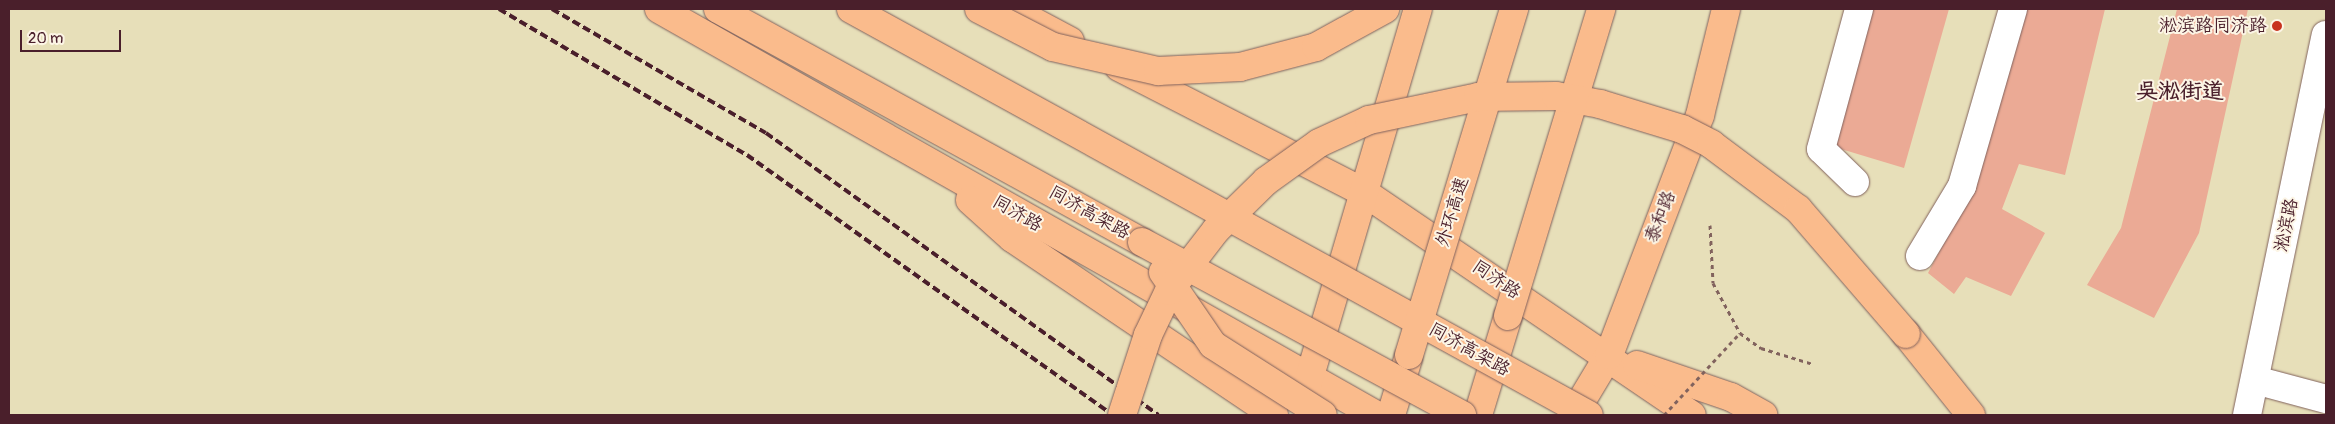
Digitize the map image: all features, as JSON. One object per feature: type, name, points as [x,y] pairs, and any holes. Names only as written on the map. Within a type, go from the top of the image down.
[{"type":"main road","name":"同济路","points":[[659,9],[1308,380],[1376,415]]},
{"type":"main road","name":"同济高架路","points":[[718,9],[1462,415]]},
{"type":"main road","name":"同济高架路","points":[[851,9],[1588,415]]},
{"type":"main road","points":[[978,9],[1053,47],[1158,71],[1240,67],[1316,47],[1385,9]]},
{"type":"main road","name":"同济路","points":[[1010,9],[1365,193],[1609,355],[1692,415]]},
{"type":"main road","name":"同济路","points":[[1049,9],[1090,52]]},
{"type":"main road","points":[[1298,415],[1418,9]]},
{"type":"main road","name":"外环高速","points":[[1391,415],[1514,9]]},
{"type":"main road","points":[[1478,415],[1601,9]]},
{"type":"main road","name":"泰和路","points":[[1573,415],[1609,355],[1700,115],[1726,9]]},
{"type":"main road","points":[[1122,415],[1148,335],[1168,291],[1216,230],[1266,181],[1319,143],[1369,120],[1438,103],[1523,95],[1556,96],[1633,113],[1682,129],[1740,162],[1798,209],[1865,282],[1971,415]]},
{"type":"main road","points":[[932,166],[1012,238],[1274,415]]},
{"type":"main road","points":[[1142,242],[1213,346],[1323,415]]},
{"type":"main road","name":"同济路","points":[[1609,355],[1731,397],[1763,415]]},
{"type":"street","points":[[1854,182],[1822,149],[1858,9]]},
{"type":"street","points":[[1920,256],[1962,186],[2013,9]]},
{"type":"street","name":"淞滨路","points":[[2247,415],[2256,380],[2326,36]]},
{"type":"street","points":[[2256,380],[2326,399]]},
{"type":"path","points":[[1710,225],[1713,283],[1740,333],[1761,348],[1813,364]]},
{"type":"path","points":[[1664,415],[1740,333]]},
{"type":"building","points":[[1866,9],[1949,9],[1904,168],[1831,146]]},
{"type":"building","points":[[2024,9],[2105,9],[2065,175],[2019,164],[2002,209],[2045,233],[2011,296],[1966,277],[1954,294],[1928,273],[1965,203]]},
{"type":"building","points":[[2177,9],[2248,9],[2199,233],[2154,318],[2087,285],[2121,228]]},
{"type":"railway","points":[[499,9],[747,155],[1113,415]]},
{"type":"railway","points":[[552,9],[766,133],[1158,415]]},
{"type":"place","name":"淞滨路同济路","points":[[2277,26]]},
{"type":"district","name":"吴淞街道","points":[[2180,92]]}]
